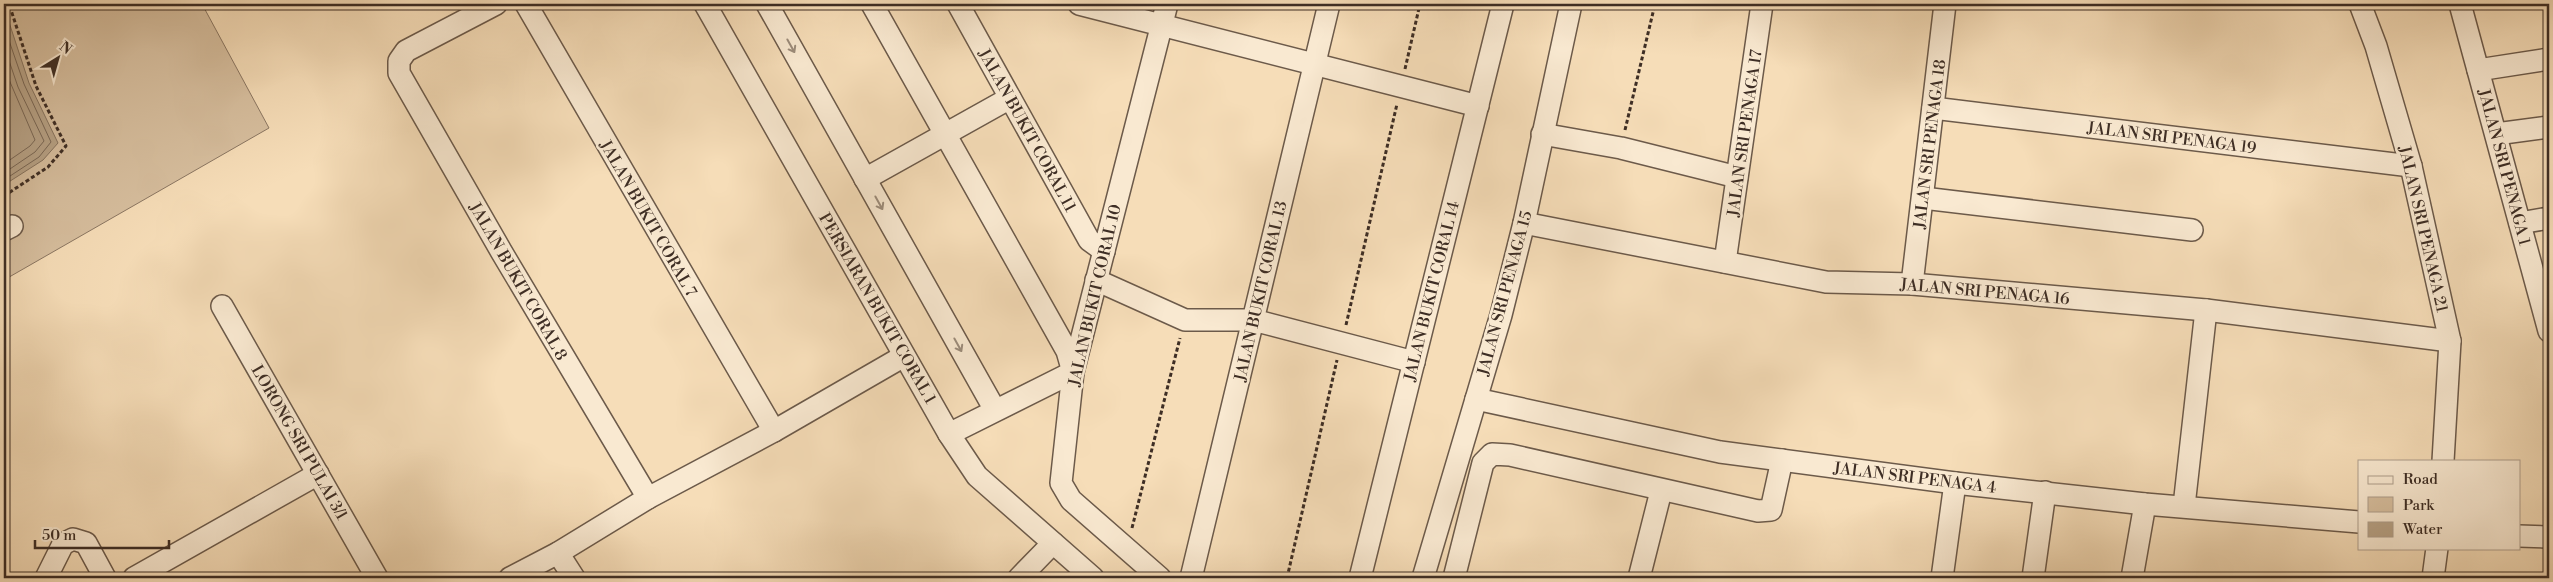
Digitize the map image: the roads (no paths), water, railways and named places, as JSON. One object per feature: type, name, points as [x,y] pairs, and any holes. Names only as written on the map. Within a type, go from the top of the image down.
[{"type":"street","name":"JALAN BUKIT CORAL 8","points":[[496,4],[406,51],[399,62],[399,73],[501,251],[648,498]]},
{"type":"street","name":"JALAN BUKIT CORAL 7","points":[[526,4],[774,431]]},
{"type":"street","name":"PERSIARAN BUKIT CORAL 1","points":[[705,4],[904,356],[949,434],[977,476],[1093,578]]},
{"type":"street","points":[[767,4],[995,410]]},
{"type":"street","points":[[872,4],[1067,351],[1073,372],[949,434]]},
{"type":"street","name":"JALAN BUKIT CORAL 11","points":[[958,4],[1089,240],[1104,251]]},
{"type":"street","points":[[1078,4],[1478,106]]},
{"type":"street","name":"JALAN BUKIT CORAL 10","points":[[1160,578],[1071,500],[1061,484],[1073,372],[1167,4]]},
{"type":"street","name":"JALAN BUKIT CORAL 13","points":[[1191,578],[1329,4]]},
{"type":"street","name":"JALAN BUKIT CORAL 14","points":[[1360,578],[1503,4]]},
{"type":"street","name":"JALAN SRI PENAGA 15","points":[[1423,578],[1501,315],[1524,223],[1571,4]]},
{"type":"street","name":"JALAN SRI PENAGA 17","points":[[1725,262],[1762,4]]},
{"type":"street","name":"JALAN SRI PENAGA 18","points":[[1912,284],[1945,4]]},
{"type":"street","name":"JALAN SRI PENAGA 21","points":[[2360,4],[2376,46],[2411,166],[2450,341],[2443,460]]},
{"type":"street","name":"JALAN SRI PENAGA 1","points":[[2460,4],[2520,223],[2544,290],[2549,331]]},
{"type":"street","points":[[2478,70],[2549,59]]},
{"type":"street","points":[[865,179],[1010,98]]},
{"type":"street","name":"JALAN SRI PENAGA 19","points":[[1933,108],[2411,166]]},
{"type":"street","points":[[2496,134],[2549,127]]},
{"type":"street","points":[[1542,134],[1621,148],[1737,177]]},
{"type":"street","points":[[1922,198],[2192,230]]},
{"type":"street","points":[[2520,223],[2549,218]]},
{"type":"street","name":"JALAN SRI PENAGA 16","points":[[1524,223],[1826,282],[1912,284],[2206,310],[2450,341]]},
{"type":"street","points":[[1096,280],[1185,320],[1253,320],[1414,362]]},
{"type":"street","name":"LORONG SRI PULAI 3/1","points":[[222,306],[378,578]]},
{"type":"street","points":[[2184,506],[2206,310]]},
{"type":"street","points":[[510,578],[558,553],[648,498],[774,431],[904,356]]},
{"type":"street","name":"JALAN SRI PENAGA 4","points":[[1476,399],[1720,452],[1955,483],[2145,504],[2358,522]]},
{"type":"street","points":[[1454,578],[1483,464],[1492,454],[1510,455],[1661,491],[1758,511],[1771,510],[1782,460]]},
{"type":"street","points":[[134,578],[318,474]]},
{"type":"street","points":[[1942,578],[1955,483]]},
{"type":"street","points":[[1639,578],[1661,491]]},
{"type":"street","points":[[2033,578],[2045,492]]},
{"type":"street","points":[[2132,578],[2145,504]]},
{"type":"street","points":[[2520,536],[2549,537]]},
{"type":"street","points":[[46,578],[63,544],[73,539],[86,543],[106,578]]},
{"type":"street","points":[[1020,578],[1053,543]]},
{"type":"street","points":[[2433,578],[2437,550]]},
{"type":"street","points":[[558,553],[574,578]]},
{"type":"water","points":[[4,7],[29,83],[58,143],[43,160],[4,185]]}]
